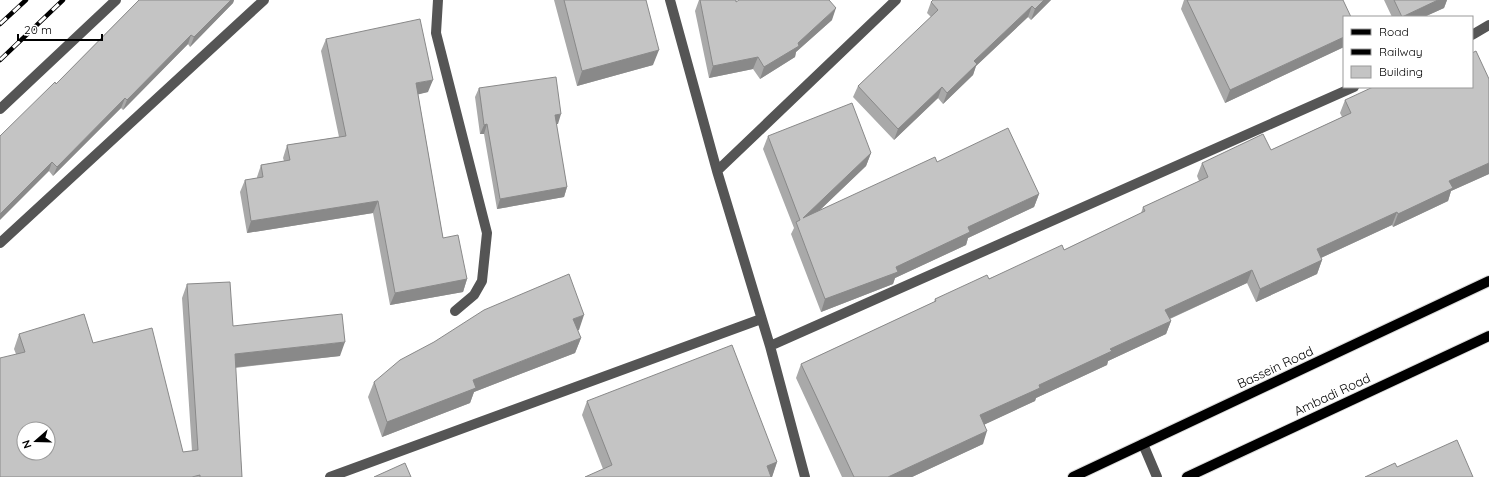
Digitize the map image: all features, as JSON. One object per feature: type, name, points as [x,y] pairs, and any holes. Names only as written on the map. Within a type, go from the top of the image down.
[{"type":"main road","name":"Bassein Road","points":[[1073,477],[1489,281]]},
{"type":"main road","name":"Ambadi Road","points":[[1187,477],[1489,336]]},
{"type":"street","points":[[0,109],[116,0]]},
{"type":"street","points":[[0,243],[264,0]]},
{"type":"street","points":[[438,0],[436,33],[487,233],[482,281],[474,296],[455,311]]},
{"type":"street","points":[[670,0],[717,171],[770,346],[806,477]]},
{"type":"street","points":[[717,171],[896,0]]},
{"type":"street","points":[[1473,34],[1489,25]]},
{"type":"street","points":[[770,346],[1352,88]]},
{"type":"street","points":[[330,477],[761,319]]},
{"type":"street","points":[[1142,444],[1157,477]]},
{"type":"building","points":[[139,0],[231,0],[194,37],[191,35],[127,100],[125,98],[57,167],[52,162],[0,214],[0,136],[55,82],[56,84]]},
{"type":"building","points":[[564,0],[646,0],[659,50],[582,71]]},
{"type":"building","points":[[700,0],[736,0],[736,2],[739,0],[829,0],[836,8],[798,43],[799,46],[764,67],[758,57],[713,66]]},
{"type":"building","points":[[933,0],[1044,0],[1035,9],[1032,6],[974,61],[977,64],[947,93],[942,87],[898,129],[858,86],[938,10],[931,2]]},
{"type":"building","points":[[1187,0],[1343,0],[1351,16],[1343,16],[1343,37],[1230,90]]},
{"type":"building","points":[[1394,0],[1438,0],[1404,16],[1402,16]]},
{"type":"building","points":[[420,19],[433,80],[416,83],[443,238],[458,235],[467,279],[395,293],[378,201],[251,221],[245,180],[263,177],[261,165],[290,160],[287,145],[346,136],[326,39]]},
{"type":"building","points":[[1476,51],[1489,79],[1489,163],[1449,181],[1453,188],[1398,214],[1397,212],[1317,249],[1322,260],[1260,289],[1252,270],[1165,310],[1171,321],[1110,349],[1112,351],[1039,385],[1040,388],[980,415],[987,431],[888,477],[854,477],[801,364],[936,301],[935,299],[987,275],[989,279],[1062,245],[1064,250],[1145,211],[1143,207],[1208,177],[1202,163],[1263,134],[1271,150],[1351,113],[1345,100],[1371,88],[1473,88],[1473,52]]},
{"type":"building","points":[[556,77],[561,114],[555,115],[567,187],[500,199],[487,124],[484,125],[479,88]]},
{"type":"building","points":[[852,103],[871,153],[803,218],[935,157],[937,162],[1008,128],[1039,194],[968,227],[970,232],[896,267],[898,272],[825,299],[796,222],[800,220],[768,136]]},
{"type":"building","points":[[569,274],[584,315],[573,319],[581,338],[473,380],[476,388],[387,422],[374,382],[400,360],[434,342],[484,310]]},
{"type":"building","points":[[230,282],[233,326],[342,314],[345,342],[235,354],[242,477],[200,477],[200,475],[192,477],[0,477],[0,358],[25,352],[19,334],[84,314],[93,343],[152,328],[183,452],[198,450],[187,284]]},
{"type":"building","points":[[732,345],[777,462],[767,466],[771,477],[585,477],[612,465],[587,401]]},
{"type":"building","points":[[1457,440],[1473,477],[1365,477],[1395,463],[1397,467]]},
{"type":"building","points":[[405,463],[411,477],[374,477]]},
{"type":"railway","points":[[0,24],[26,0]]},
{"type":"railway","points":[[0,60],[63,0]]}]
